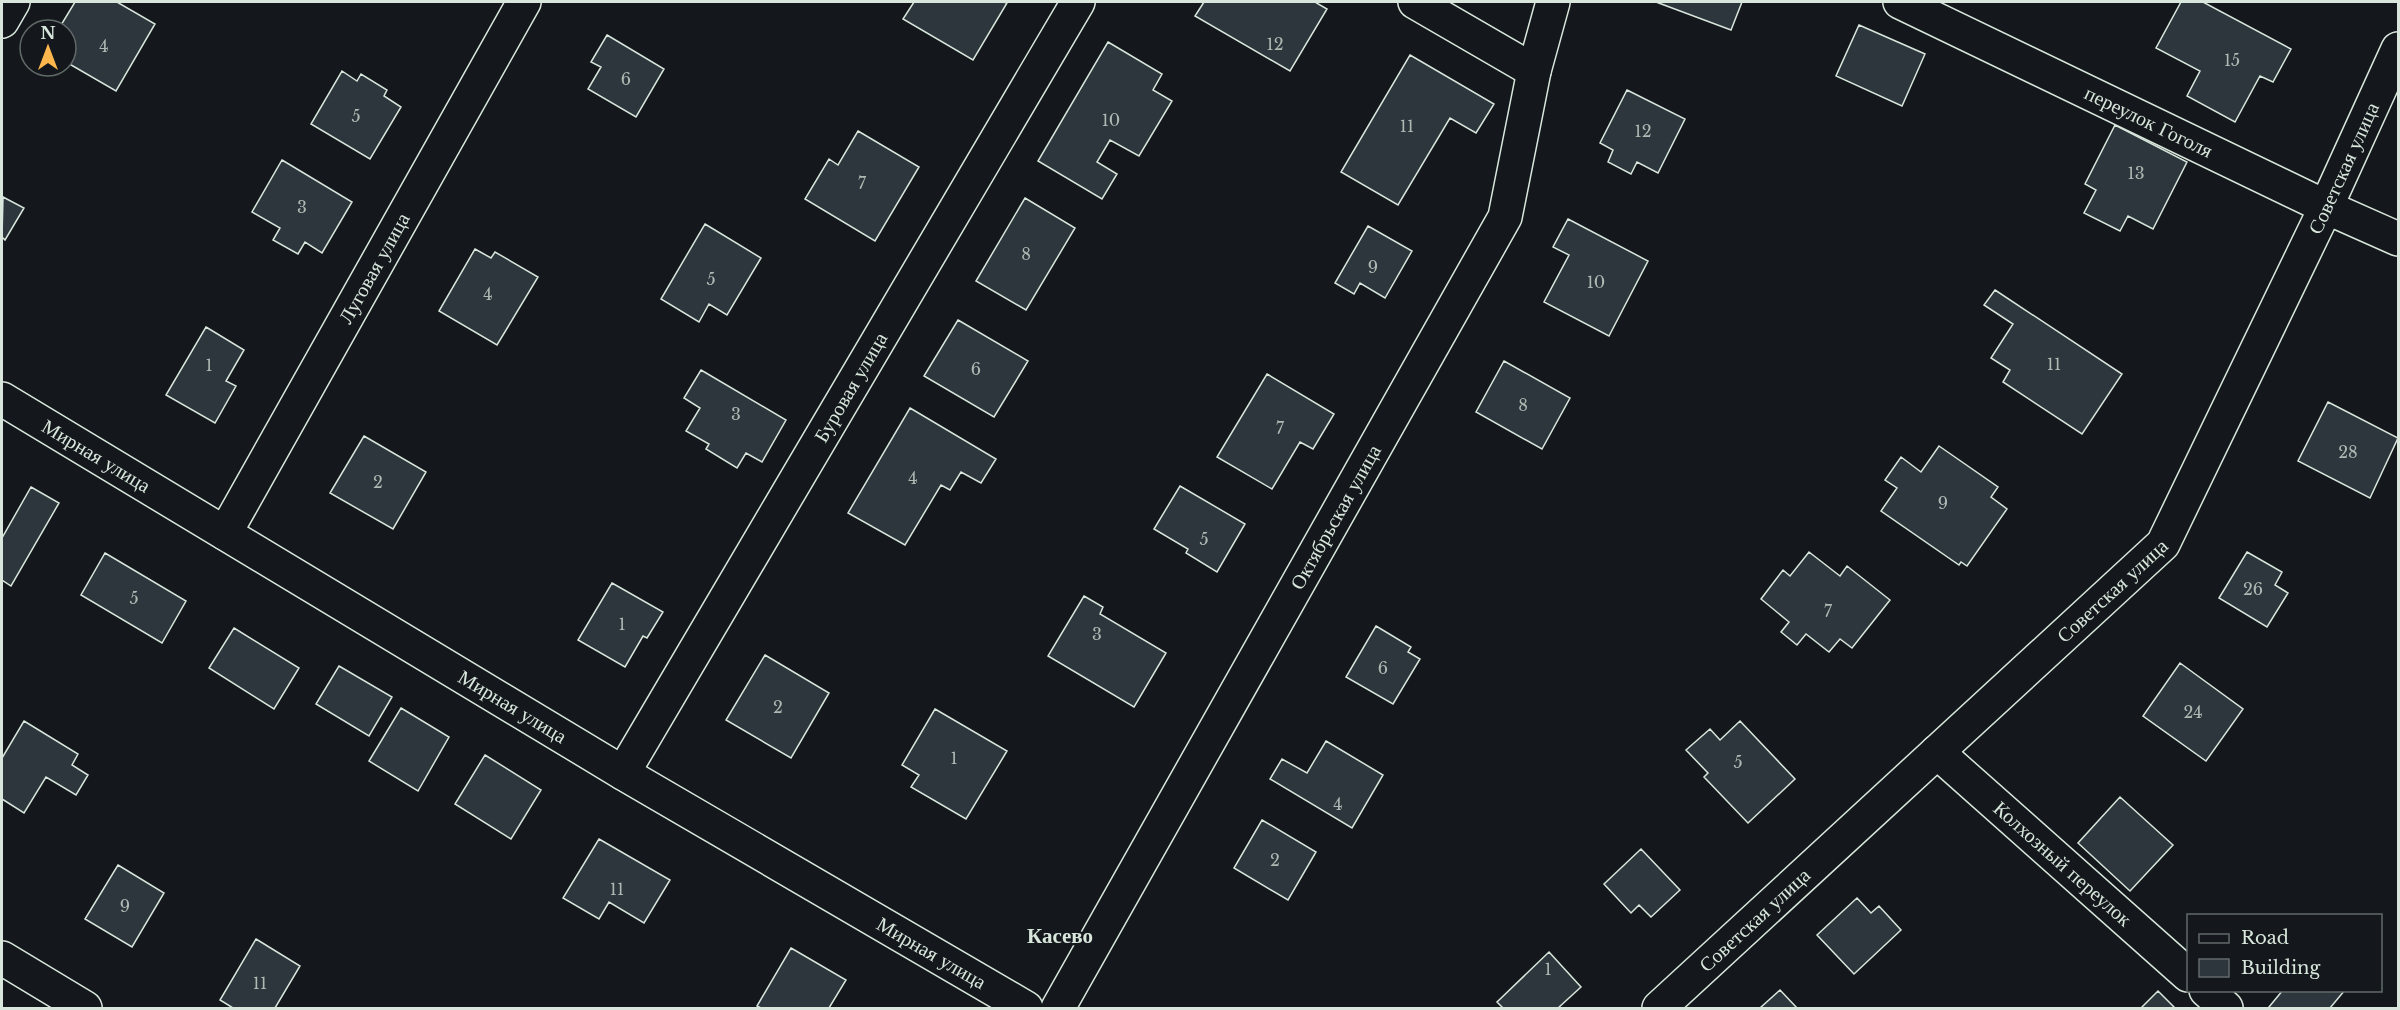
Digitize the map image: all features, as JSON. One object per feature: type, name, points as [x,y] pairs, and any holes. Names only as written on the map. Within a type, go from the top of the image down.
[{"type":"street","points":[[2,21],[13,2]]},
{"type":"street","name":"Луговая улица","points":[[225,533],[525,2]]},
{"type":"street","name":"Буровая улица","points":[[623,772],[1078,2]]},
{"type":"street","points":[[1416,2],[1534,71]]},
{"type":"street","name":"Октябрьская улица","points":[[1058,1008],[1505,217],[1534,71],[1553,2]]},
{"type":"street","name":"переулок Гоголя","points":[[1900,2],[2326,207],[2398,239]]},
{"type":"street","name":"Советская улица","points":[[1659,1008],[2163,544],[2326,207],[2398,49]]},
{"type":"street","name":"Мирная улица","points":[[2,399],[623,772],[1026,1008]]},
{"type":"street","name":"Колхозный переулок","points":[[1937,752],[2187,974]]},
{"type":"street","points":[[2,957],[85,1008]]},
{"type":"street","points":[[2208,992],[2226,1008]]},
{"type":"building","points":[[75,2],[117,2],[155,24],[116,91],[78,69],[78,18],[65,18]]},
{"type":"building","points":[[914,2],[1007,3],[973,60],[903,19]]},
{"type":"building","points":[[1204,2],[1315,2],[1327,9],[1290,71],[1195,16]]},
{"type":"building","points":[[1656,2],[1742,2],[1731,30]]},
{"type":"building","points":[[2181,2],[2203,2],[2291,49],[2273,82],[2260,76],[2235,122],[2187,96],[2200,71],[2156,48]]},
{"type":"building","points":[[1859,25],[1925,54],[1902,106],[1836,76]]},
{"type":"building","points":[[607,35],[664,69],[636,117],[588,89],[601,67],[591,62]]},
{"type":"building","points":[[1108,42],[1162,74],[1153,90],[1172,101],[1139,156],[1110,140],[1097,162],[1117,174],[1102,199],[1038,161]]},
{"type":"building","points":[[1410,55],[1494,104],[1476,133],[1450,118],[1398,205],[1341,172]]},
{"type":"building","points":[[342,71],[357,81],[361,74],[387,90],[384,96],[401,107],[370,159],[311,124]]},
{"type":"building","points":[[1627,90],[1685,119],[1658,173],[1637,162],[1631,174],[1608,162],[1613,150],[1600,143]]},
{"type":"building","points":[[2115,125],[2187,162],[2153,229],[2128,216],[2120,231],[2084,213],[2096,190],[2085,184]]},
{"type":"building","points":[[858,131],[919,167],[875,241],[805,199],[829,159],[838,165]]},
{"type":"building","points":[[282,160],[352,202],[322,253],[305,242],[298,254],[273,240],[280,228],[252,212]]},
{"type":"building","points":[[3,197],[24,208],[5,240],[2,237]]},
{"type":"building","points":[[1025,198],[1075,228],[1026,310],[976,281]]},
{"type":"building","points":[[1568,219],[1648,261],[1609,336],[1544,302],[1569,255],[1553,247]]},
{"type":"building","points":[[705,224],[761,258],[727,315],[709,304],[699,322],[661,299]]},
{"type":"building","points":[[1368,226],[1412,251],[1385,298],[1360,283],[1354,294],[1335,283]]},
{"type":"building","points":[[475,249],[491,258],[495,252],[538,277],[497,345],[439,311]]},
{"type":"building","points":[[1995,290],[2122,374],[2082,434],[2003,382],[2010,370],[1991,358],[2013,324],[1984,305]]},
{"type":"building","points":[[958,320],[1028,361],[994,417],[924,376]]},
{"type":"building","points":[[206,327],[244,350],[226,381],[236,386],[215,423],[166,395]]},
{"type":"building","points":[[1504,361],[1570,398],[1542,449],[1476,412]]},
{"type":"building","points":[[701,370],[786,420],[762,462],[746,453],[737,468],[706,449],[709,444],[686,431],[700,408],[684,398]]},
{"type":"building","points":[[1267,374],[1334,414],[1313,449],[1300,442],[1272,489],[1217,457]]},
{"type":"building","points":[[2328,402],[2398,438],[2370,498],[2298,461]]},
{"type":"building","points":[[910,408],[996,459],[981,483],[961,472],[950,490],[941,485],[905,545],[848,513]]},
{"type":"building","points":[[364,436],[426,472],[393,529],[330,493]]},
{"type":"building","points":[[1939,446],[1998,487],[1991,497],[2007,509],[1967,566],[1961,562],[1959,565],[1881,511],[1897,488],[1885,480],[1901,457],[1921,472]]},
{"type":"building","points":[[1180,486],[1245,524],[1217,572],[1186,553],[1188,549],[1154,529]]},
{"type":"building","points":[[31,487],[59,503],[11,586],[2,580],[2,538]]},
{"type":"building","points":[[1809,552],[1840,576],[1847,566],[1890,600],[1852,648],[1840,639],[1829,652],[1806,634],[1797,645],[1781,632],[1789,622],[1761,599],[1783,570],[1790,576]]},
{"type":"building","points":[[2247,552],[2282,572],[2275,585],[2288,593],[2267,627],[2219,598]]},
{"type":"building","points":[[105,553],[186,601],[162,643],[81,595]]},
{"type":"building","points":[[612,583],[663,612],[647,638],[643,636],[625,667],[578,640]]},
{"type":"building","points":[[1084,596],[1103,607],[1100,614],[1166,653],[1134,707],[1048,656]]},
{"type":"building","points":[[1376,626],[1411,647],[1408,652],[1420,659],[1393,704],[1346,677]]},
{"type":"building","points":[[234,628],[299,668],[274,709],[209,668]]},
{"type":"building","points":[[765,655],[829,693],[791,758],[726,720]]},
{"type":"building","points":[[2180,663],[2243,709],[2206,761],[2143,716]]},
{"type":"building","points":[[339,666],[392,697],[369,736],[316,704]]},
{"type":"building","points":[[401,708],[449,737],[418,791],[369,761]]},
{"type":"building","points":[[935,709],[1007,751],[966,819],[911,787],[919,775],[902,765]]},
{"type":"building","points":[[24,721],[78,754],[72,765],[88,775],[76,795],[46,777],[24,813],[2,799],[2,758]]},
{"type":"building","points":[[1740,721],[1795,779],[1748,823],[1704,777],[1708,773],[1686,750],[1710,729],[1720,740]]},
{"type":"building","points":[[1326,741],[1383,775],[1352,828],[1270,779],[1282,759],[1307,773]]},
{"type":"building","points":[[485,755],[541,790],[511,839],[455,804]]},
{"type":"building","points":[[2120,797],[2173,845],[2130,891],[2078,843]]},
{"type":"building","points":[[1262,820],[1316,852],[1288,900],[1234,868]]},
{"type":"building","points":[[599,839],[670,880],[644,923],[609,902],[599,919],[563,898]]},
{"type":"building","points":[[1641,849],[1680,890],[1651,917],[1639,905],[1631,913],[1604,884]]},
{"type":"building","points":[[118,865],[164,893],[132,947],[85,919]]},
{"type":"building","points":[[1857,898],[1871,913],[1879,906],[1901,930],[1854,974],[1817,935]]},
{"type":"building","points":[[256,939],[300,966],[275,1008],[233,1008],[220,1000]]},
{"type":"building","points":[[791,948],[846,980],[829,1008],[761,1008],[757,1006]]},
{"type":"building","points":[[1549,952],[1581,987],[1558,1008],[1503,1008],[1497,1002]]},
{"type":"building","points":[[1780,990],[1797,1008],[1760,1008]]},
{"type":"building","points":[[2158,991],[2175,1008],[2141,1008]]},
{"type":"building","points":[[2281,992],[2343,992],[2330,1008],[2269,1007]]},
{"type":"district","name":"Касево","points":[[1060,936]]}]
